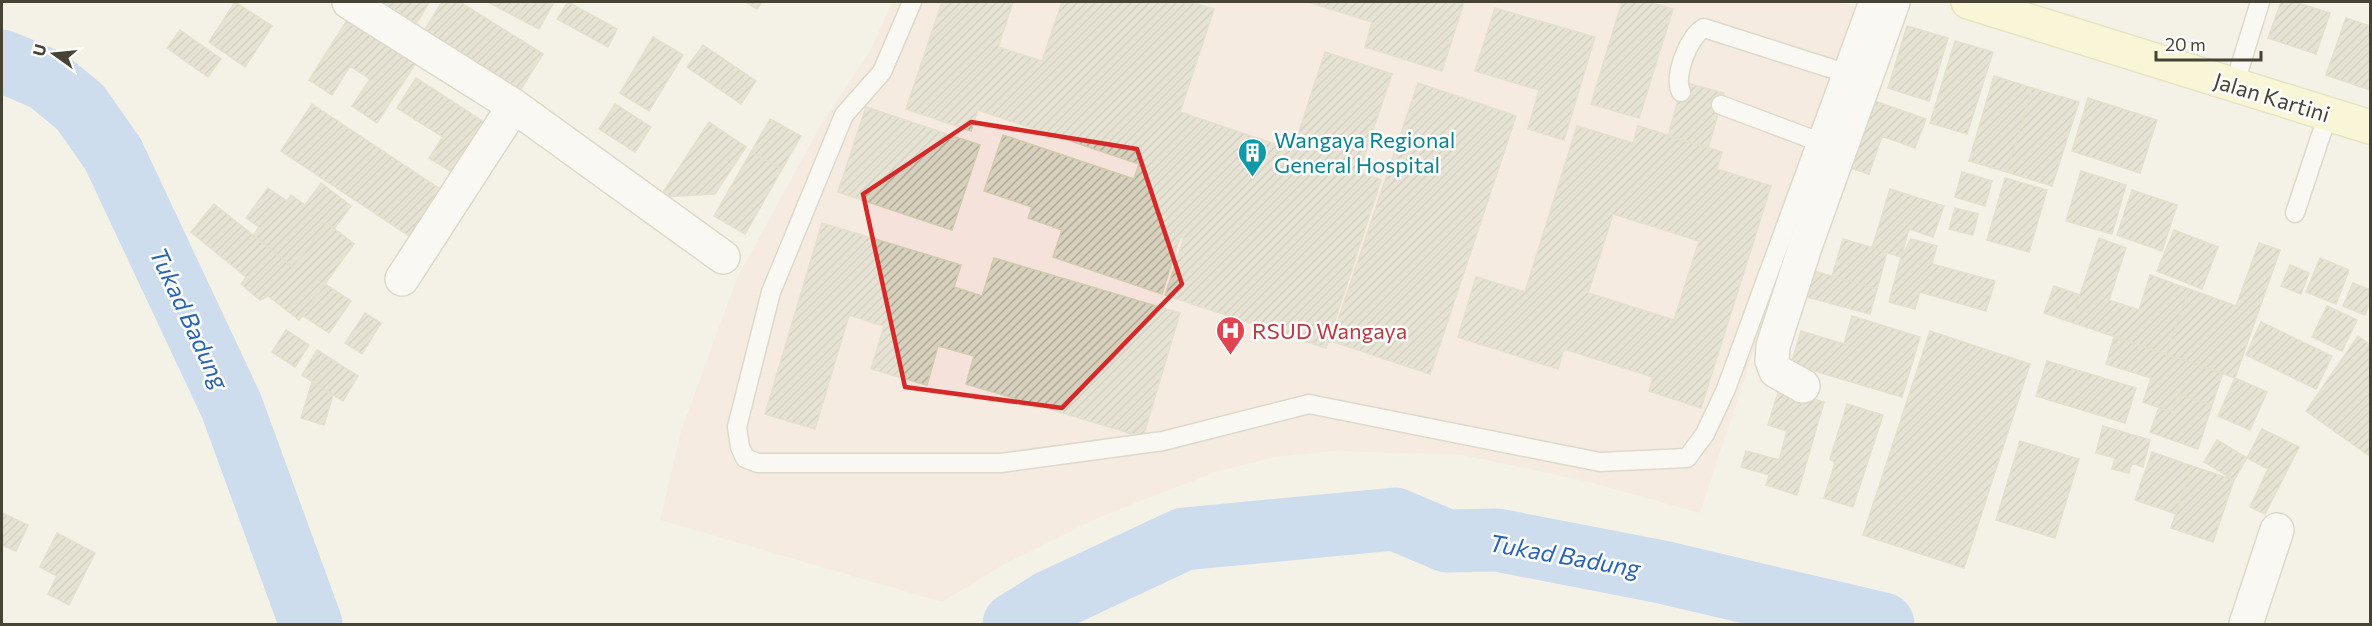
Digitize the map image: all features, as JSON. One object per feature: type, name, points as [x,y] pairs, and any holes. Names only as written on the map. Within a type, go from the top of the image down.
[{"type":"main road","name":"Jalan Kartini","points":[[1968,2],[2028,11],[2234,86],[2370,127]]},
{"type":"street","points":[[349,2],[514,106],[723,257]]},
{"type":"street","points":[[1803,386],[1776,371],[1772,361],[1773,346],[1805,246],[1893,2]]},
{"type":"street","points":[[402,279],[514,106]]},
{"type":"street","points":[[2250,613],[2277,530]]},
{"type":"lane","points":[[912,2],[882,72],[844,115],[771,292],[737,427],[740,447],[745,458],[758,463],[1001,463],[1163,441],[1310,404],[1600,462],[1687,458],[1705,434],[1726,389],[1868,2]]},
{"type":"lane","points":[[2234,86],[2260,2]]},
{"type":"lane","points":[[1681,92],[1677,81],[1692,38],[1704,27],[1842,72]]},
{"type":"lane","points":[[1721,105],[1817,141]]},
{"type":"lane","points":[[2295,213],[2328,114]]},
{"type":"highlighted area","points":[[971,122],[1137,149],[1182,284],[1062,408],[905,387],[863,194]]},
{"type":"shaded area","name":"RSUD Wangaya","points":[[892,2],[1840,2],[1866,10],[1700,513],[1585,481],[1462,455],[1336,451],[1275,457],[1218,471],[1100,517],[1003,565],[942,602],[660,520],[681,431],[737,278],[823,121],[871,49]]},
{"type":"building","points":[[235,2],[272,26],[245,67],[209,42]]},
{"type":"building","points":[[362,2],[424,2],[428,4],[412,31]]},
{"type":"building","points":[[442,2],[460,2],[543,54],[518,94],[422,34]]},
{"type":"building","points":[[488,2],[525,2],[516,17]]},
{"type":"building","points":[[525,2],[554,2],[539,29],[516,17]]},
{"type":"building","points":[[568,2],[617,29],[608,47],[557,19]]},
{"type":"building","points":[[746,2],[762,2],[757,9]]},
{"type":"building","name":"Wangaya Regional General Hospital","points":[[942,2],[1013,2],[998,47],[1042,61],[1062,2],[1191,2],[1214,9],[1180,112],[1293,150],[1325,52],[1392,74],[1359,172],[1381,180],[1326,348],[1165,295],[1184,238],[1180,237],[1162,294],[1053,257],[1062,230],[1028,218],[1032,207],[984,191],[1003,135],[1134,179],[1139,164],[978,110],[971,131],[906,109]]},
{"type":"building","points":[[1308,2],[1464,2],[1442,71],[1365,47],[1372,22]]},
{"type":"building","points":[[1622,2],[1648,2],[1673,9],[1639,118],[1591,104]]},
{"type":"building","points":[[2281,2],[2295,2],[2330,13],[2316,54],[2268,38]]},
{"type":"building","points":[[1495,8],[1595,37],[1564,140],[1528,129],[1539,90],[1475,71]]},
{"type":"building","points":[[349,17],[417,61],[377,123],[352,106],[370,79],[350,66],[332,95],[309,80]]},
{"type":"building","points":[[2346,18],[2370,26],[2370,90],[2326,75]]},
{"type":"building","points":[[1907,26],[1948,38],[1929,101],[1888,88]]},
{"type":"building","points":[[180,30],[221,59],[208,77],[167,48]]},
{"type":"building","points":[[653,37],[683,55],[649,111],[620,93]]},
{"type":"building","points":[[1955,41],[1993,52],[1967,134],[1930,123]]},
{"type":"building","points":[[703,45],[756,81],[741,104],[687,67]]},
{"type":"building","points":[[1994,76],[2032,88],[2007,172],[1969,161]]},
{"type":"building","points":[[416,78],[484,122],[452,172],[429,158],[443,137],[397,108]]},
{"type":"building","points":[[1683,82],[1724,93],[1708,148],[1668,136]]},
{"type":"building","points":[[1418,83],[1516,116],[1430,374],[1331,341]]},
{"type":"building","points":[[2032,88],[2079,102],[2052,186],[2007,172]]},
{"type":"building","points":[[1866,98],[1926,119],[1915,148],[1882,136],[1869,174],[1842,165]]},
{"type":"building","points":[[2088,98],[2157,120],[2140,173],[2072,151]]},
{"type":"building","points":[[312,104],[440,189],[409,236],[281,151]]},
{"type":"building","points":[[615,104],[651,127],[635,152],[599,129]]},
{"type":"building","points":[[866,107],[980,145],[952,230],[838,192]]},
{"type":"building","points":[[770,119],[801,136],[782,169],[751,152]]},
{"type":"building","points":[[709,122],[746,147],[715,194],[660,197]]},
{"type":"building","points":[[1577,126],[1633,143],[1638,126],[1722,152],[1717,169],[1771,186],[1701,408],[1649,391],[1653,377],[1564,349],[1558,369],[1458,337],[1476,277],[1525,292]],"holes":[[[1613,214],[1699,241],[1674,320],[1588,293]]]},
{"type":"building","points":[[751,152],[782,169],[745,234],[714,216]]},
{"type":"building","points":[[2081,171],[2126,185],[2112,234],[2066,221]]},
{"type":"building","points":[[1962,172],[1992,181],[1985,206],[1955,197]]},
{"type":"building","points":[[2005,178],[2047,190],[2029,252],[1987,240]]},
{"type":"building","points":[[321,183],[351,206],[334,229],[327,223],[293,267],[253,236],[259,227],[246,218],[268,188],[287,201],[291,195],[305,205]]},
{"type":"building","points":[[1890,189],[1944,206],[1933,237],[1909,229],[1901,257],[1872,248]]},
{"type":"building","points":[[2132,190],[2177,205],[2162,251],[2117,235]]},
{"type":"building","points":[[214,204],[293,267],[327,223],[354,244],[299,320],[268,296],[260,300],[241,284],[246,277],[191,232]]},
{"type":"building","points":[[1955,208],[1978,214],[1973,235],[1949,229]]},
{"type":"building","points":[[822,223],[961,265],[954,287],[982,296],[994,258],[1180,313],[1143,437],[966,384],[974,356],[938,346],[927,385],[871,369],[884,326],[849,315],[815,429],[765,414]]},
{"type":"building","points":[[2174,230],[2218,247],[2202,289],[2157,271]]},
{"type":"building","points":[[2099,238],[2126,248],[2109,300],[2139,310],[2150,275],[2189,289],[2166,354],[2071,322]]},
{"type":"building","points":[[1843,239],[1887,252],[1877,289],[1832,276]]},
{"type":"building","points":[[1911,239],[1937,246],[1932,264],[1995,281],[1986,311],[1920,292],[1915,309],[1889,302],[1901,257]]},
{"type":"building","points":[[2259,243],[2280,250],[2235,378],[2166,354],[2189,289],[2236,306]]},
{"type":"building","points":[[2320,258],[2349,270],[2336,304],[2306,292]]},
{"type":"building","points":[[2290,265],[2309,273],[2301,294],[2281,286]]},
{"type":"building","points":[[1814,271],[1877,289],[1870,314],[1807,297]]},
{"type":"building","points":[[2353,283],[2370,290],[2370,301],[2365,315],[2343,306]]},
{"type":"building","points":[[325,284],[351,301],[329,333],[302,315]]},
{"type":"building","points":[[2054,286],[2080,295],[2071,322],[2044,313]]},
{"type":"building","points":[[2327,306],[2357,320],[2342,351],[2312,337]]},
{"type":"building","points":[[365,313],[381,323],[362,354],[345,343]]},
{"type":"building","points":[[1852,316],[1920,337],[1902,397],[1791,364],[1801,331],[1844,344]]},
{"type":"building","points":[[2261,322],[2332,356],[2316,389],[2246,355]]},
{"type":"building","points":[[286,330],[309,345],[295,367],[272,352]]},
{"type":"building","points":[[1930,331],[2030,364],[1964,568],[1863,535]]},
{"type":"building","points":[[2358,336],[2370,345],[2370,451],[2368,455],[2306,411]]},
{"type":"building","points":[[2114,337],[2223,373],[2212,405],[2178,394],[2172,412],[2143,402],[2151,378],[2106,364]]},
{"type":"building","points":[[317,350],[358,376],[343,401],[302,375]]},
{"type":"building","points":[[2047,361],[2136,388],[2125,423],[2036,396]]},
{"type":"building","points":[[2235,378],[2267,392],[2250,430],[2218,416]]},
{"type":"building","points":[[312,382],[333,395],[324,425],[301,418]]},
{"type":"building","points":[[1779,389],[1824,402],[1797,495],[1766,485],[1769,475],[1741,467],[1746,451],[1779,460],[1787,431],[1768,425]]},
{"type":"building","points":[[2178,394],[2212,405],[2198,449],[2150,432],[2159,407],[2172,412]]},
{"type":"building","points":[[1847,404],[1883,415],[1853,507],[1824,498],[1835,463],[1830,459]]},
{"type":"building","points":[[2103,426],[2150,440],[2143,467],[2132,463],[2129,473],[2112,469],[2115,458],[2096,453]]},
{"type":"building","points":[[2262,429],[2299,447],[2265,514],[2250,507],[2268,469],[2247,458]]},
{"type":"building","points":[[2217,440],[2247,458],[2234,480],[2204,462]]},
{"type":"building","points":[[2020,441],[2079,459],[2055,538],[1996,520]]},
{"type":"building","points":[[2152,452],[2192,466],[2176,514],[2135,500]]},
{"type":"building","points":[[2192,466],[2234,480],[2213,542],[2171,528]]},
{"type":"building","points":[[2,513],[28,525],[16,551],[2,545]]},
{"type":"building","points":[[57,533],[95,553],[69,605],[48,594],[57,576],[40,567]]},
{"type":"waterway","name":"Tukad Badung","points":[[2,61],[47,80],[80,107],[113,154],[231,405],[311,624]]},
{"type":"waterway","name":"Tukad Badung","points":[[1014,624],[1051,601],[1184,539],[1395,519],[1447,541],[1497,540],[1662,572],[1883,624]]},
{"type":"place","name":"Wangaya Regional General Hospital","points":[[1253,178]]},
{"type":"place","name":"RSUD Wangaya","points":[[1231,356]]}]
